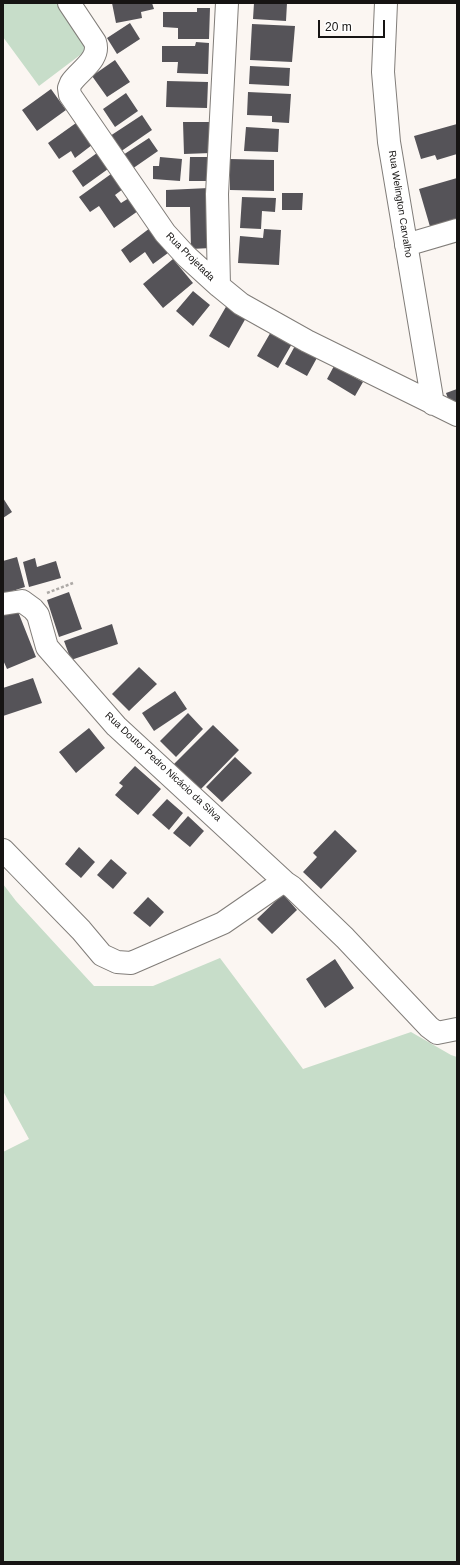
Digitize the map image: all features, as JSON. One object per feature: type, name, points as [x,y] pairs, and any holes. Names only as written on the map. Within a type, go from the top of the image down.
[{"type":"street","points":[[219,286],[217,194],[227,3]]},
{"type":"street","name":"Rua Welington Carvalho","points":[[386,3],[382,72],[389,142],[433,404]]},
{"type":"street","name":"Rua Projetada","points":[[71,4],[95,42],[96,48],[93,58],[71,84],[69,91],[71,97],[165,233],[186,256],[241,304],[307,341],[457,415]]},
{"type":"street","points":[[406,244],[457,230]]},
{"type":"street","name":"Rua Doutor Pedro Nicácio da Silva","points":[[3,604],[22,601],[34,609],[38,615],[47,646],[116,726],[292,887],[345,938],[429,1027],[437,1033],[457,1029]]},
{"type":"street","points":[[3,850],[81,930],[102,955],[117,962],[131,963],[223,922],[281,883],[286,883]]},
{"type":"green space","points":[[3,3],[60,3],[92,46],[39,86],[3,37]]},
{"type":"green space","points":[[3,884],[16,901],[94,986],[153,986],[220,958],[303,1069],[411,1032],[457,1057],[457,1562],[3,1562],[3,1152],[29,1139],[3,1091]]},
{"type":"building","points":[[112,3],[152,3],[154,9],[141,12],[142,18],[116,23]]},
{"type":"building","points":[[254,3],[287,3],[286,21],[253,19]]},
{"type":"building","points":[[197,8],[210,8],[209,39],[178,39],[178,28],[163,27],[163,12],[197,12]]},
{"type":"building","points":[[130,23],[140,39],[117,54],[107,38]]},
{"type":"building","points":[[252,24],[295,26],[292,62],[250,60]]},
{"type":"building","points":[[196,42],[209,43],[208,74],[177,73],[178,62],[162,62],[162,46],[195,46]]},
{"type":"building","points":[[115,60],[130,82],[107,97],[92,76]]},
{"type":"building","points":[[250,66],[290,68],[289,86],[249,84]]},
{"type":"building","points":[[167,81],[208,82],[207,108],[166,107]]},
{"type":"building","points":[[51,89],[66,110],[37,131],[22,110]]},
{"type":"building","points":[[248,92],[291,94],[289,123],[272,122],[272,116],[247,115]]},
{"type":"building","points":[[126,93],[138,111],[115,127],[103,109]]},
{"type":"building","points":[[142,115],[152,130],[120,152],[110,136]]},
{"type":"building","points":[[183,122],[211,122],[211,153],[184,154]]},
{"type":"building","points":[[76,123],[92,145],[75,158],[71,151],[59,159],[48,143]]},
{"type":"building","points":[[457,124],[457,154],[437,160],[435,155],[421,159],[414,136]]},
{"type":"building","points":[[246,127],[279,129],[278,152],[244,151]]},
{"type":"building","points":[[149,138],[158,151],[132,169],[123,155]]},
{"type":"building","points":[[97,153],[108,169],[83,187],[72,171]]},
{"type":"building","points":[[160,157],[182,159],[180,181],[153,179],[153,166],[159,166]]},
{"type":"building","points":[[190,157],[211,157],[210,181],[189,181]]},
{"type":"building","points":[[230,159],[274,160],[274,191],[230,190]]},
{"type":"building","points":[[111,174],[123,189],[115,195],[121,203],[129,198],[138,211],[114,228],[99,206],[90,212],[79,197]]},
{"type":"building","points":[[457,178],[457,222],[431,230],[419,189]]},
{"type":"building","points":[[209,188],[211,248],[191,249],[190,207],[166,207],[166,190]]},
{"type":"building","points":[[282,193],[303,193],[302,210],[282,210]]},
{"type":"building","points":[[242,197],[276,198],[275,212],[262,211],[261,229],[240,228]]},
{"type":"building","points":[[150,228],[168,253],[153,264],[145,252],[130,263],[121,250]]},
{"type":"building","points":[[264,229],[281,230],[279,265],[238,263],[240,236],[263,238]]},
{"type":"building","points":[[173,259],[193,283],[163,308],[143,284]]},
{"type":"building","points":[[193,291],[210,305],[193,326],[176,311]]},
{"type":"building","points":[[227,305],[247,316],[229,348],[209,336]]},
{"type":"building","points":[[272,330],[293,342],[278,368],[257,356]]},
{"type":"building","points":[[296,344],[318,356],[307,376],[285,364]]},
{"type":"building","points":[[334,366],[363,382],[355,396],[327,379]]},
{"type":"building","points":[[457,389],[457,408],[452,410],[446,393]]},
{"type":"building","points":[[3,498],[12,512],[3,518]]},
{"type":"building","points":[[17,557],[25,587],[3,594],[3,561]]},
{"type":"building","points":[[35,558],[37,567],[56,561],[61,578],[29,587],[23,562]]},
{"type":"building","points":[[69,592],[82,629],[59,637],[47,600]]},
{"type":"building","points":[[17,609],[36,657],[7,669],[3,660],[3,614]]},
{"type":"building","points":[[112,624],[118,644],[71,660],[64,641]]},
{"type":"building","points":[[139,667],[157,684],[129,711],[112,694]]},
{"type":"building","points":[[33,678],[42,703],[3,716],[3,688]]},
{"type":"building","points":[[175,691],[187,709],[154,731],[142,713]]},
{"type":"building","points":[[188,713],[203,729],[176,757],[160,741]]},
{"type":"building","points":[[213,725],[239,750],[200,790],[174,764]]},
{"type":"building","points":[[89,728],[105,748],[76,773],[59,752]]},
{"type":"building","points":[[235,757],[252,773],[222,802],[206,787]]},
{"type":"building","points":[[135,766],[161,789],[138,815],[115,795],[123,786],[119,783]]},
{"type":"building","points":[[167,799],[183,813],[169,830],[152,815]]},
{"type":"building","points":[[188,816],[204,831],[190,847],[173,833]]},
{"type":"building","points":[[335,830],[357,851],[321,889],[303,872],[317,857],[313,853]]},
{"type":"building","points":[[79,847],[95,862],[81,878],[65,864]]},
{"type":"building","points":[[111,859],[127,873],[113,889],[97,875]]},
{"type":"building","points":[[283,894],[297,910],[272,934],[257,919]]},
{"type":"building","points":[[148,897],[164,912],[150,927],[133,913]]},
{"type":"building","points":[[335,959],[354,988],[325,1008],[306,979]]}]
